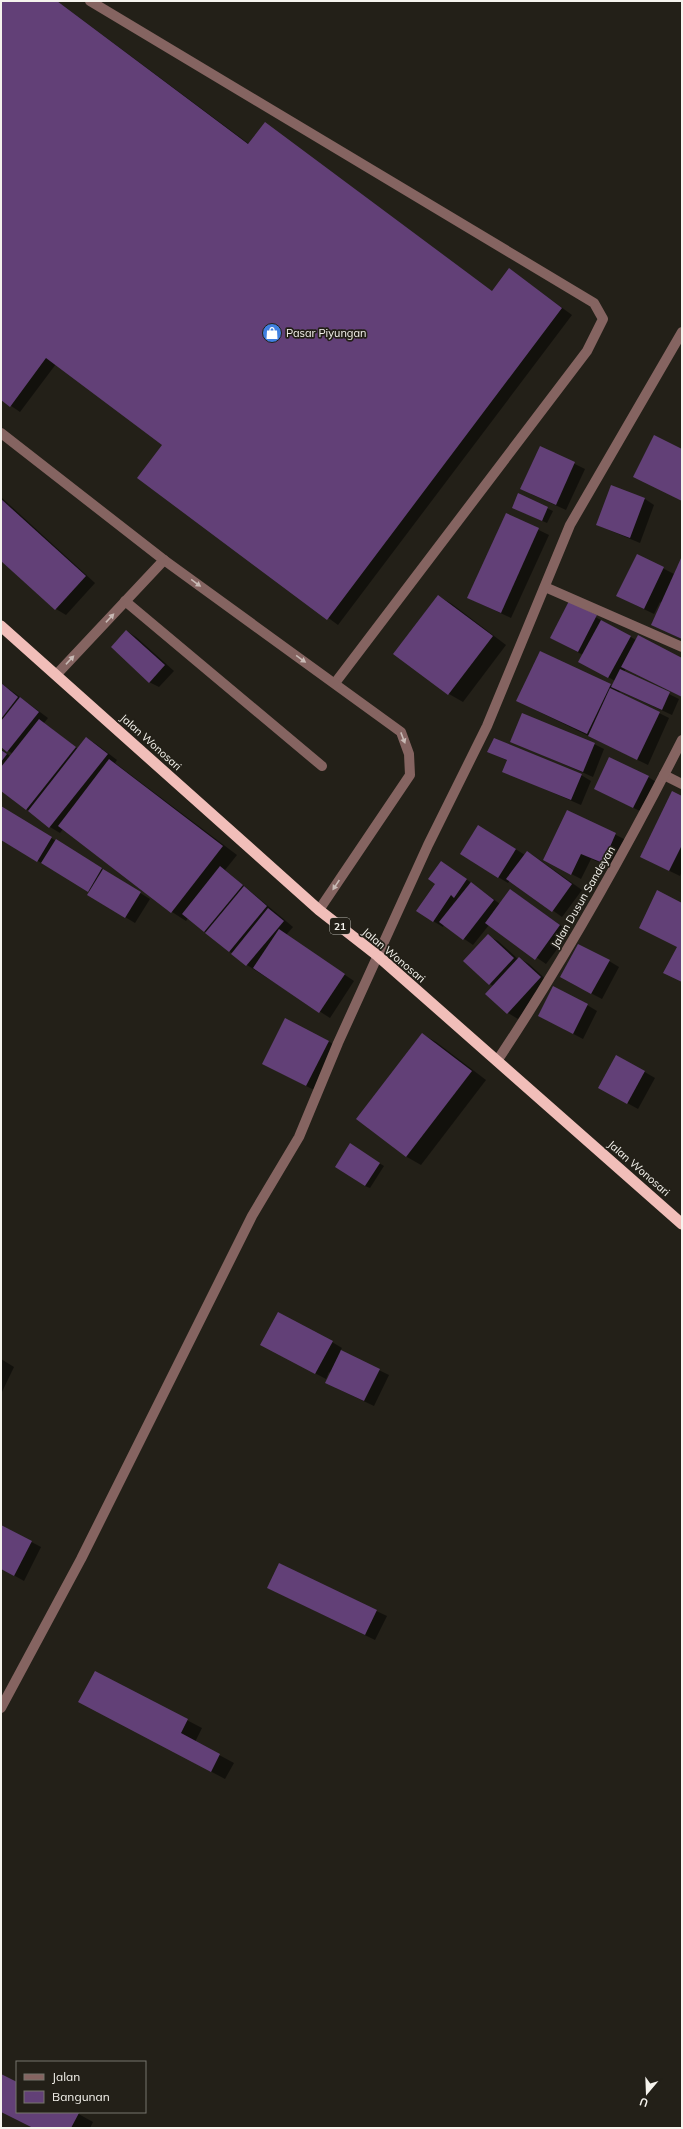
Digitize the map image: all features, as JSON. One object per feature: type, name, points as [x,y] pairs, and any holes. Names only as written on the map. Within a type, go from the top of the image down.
[{"type":"highway","name":"Jalan Wonosari","points":[[1,626],[57,674],[319,910],[378,956],[682,1224]]},
{"type":"street","points":[[90,1],[594,303],[602,319],[587,351],[335,683]]},
{"type":"street","points":[[1,1708],[81,1559],[252,1216],[299,1137],[338,1043],[428,845],[487,726],[570,525],[682,332]]},
{"type":"street","points":[[1,433],[164,560],[401,732],[409,754],[410,775],[319,910]]},
{"type":"street","points":[[57,674],[164,560]]},
{"type":"street","points":[[545,587],[682,647]]},
{"type":"street","points":[[125,601],[322,766]]},
{"type":"street","name":"Jalan Dusun Sandeyan","points":[[497,1061],[533,1008],[664,775],[682,740]]},
{"type":"street","points":[[664,775],[682,784]]},
{"type":"building","name":"Pasar Piyungan","points":[[1,1],[57,1],[248,144],[265,122],[492,291],[509,268],[562,308],[327,620],[137,478],[162,445],[46,358],[10,407],[1,400]]},
{"type":"building","points":[[654,435],[682,449],[682,501],[633,477]]},
{"type":"building","points":[[540,446],[575,462],[556,505],[520,489]]},
{"type":"building","points":[[611,485],[645,498],[630,538],[596,525]]},
{"type":"building","points":[[518,493],[548,507],[542,521],[512,508]]},
{"type":"building","points":[[1,499],[86,576],[55,610],[1,561]]},
{"type":"building","points":[[506,513],[539,528],[501,613],[467,598]]},
{"type":"building","points":[[637,554],[664,567],[644,609],[616,596]]},
{"type":"building","points":[[682,556],[682,639],[651,625]]},
{"type":"building","points":[[438,595],[493,636],[448,695],[393,654]]},
{"type":"building","points":[[569,601],[597,615],[578,652],[550,638]]},
{"type":"building","points":[[601,620],[631,636],[608,678],[578,662]]},
{"type":"building","points":[[126,630],[165,665],[149,683],[111,647]]},
{"type":"building","points":[[638,635],[682,658],[682,697],[621,667]]},
{"type":"building","points":[[540,651],[611,684],[587,734],[516,701]]},
{"type":"building","points":[[620,669],[670,692],[662,710],[611,687]]},
{"type":"building","points":[[1,683],[18,697],[1,719]]},
{"type":"building","points":[[610,688],[660,712],[637,760],[588,736]]},
{"type":"building","points":[[20,697],[39,712],[7,752],[1,747],[1,721]]},
{"type":"building","points":[[522,713],[595,743],[583,772],[510,742]]},
{"type":"building","points":[[39,719],[76,747],[26,810],[1,791],[1,767]]},
{"type":"building","points":[[86,737],[108,754],[49,828],[28,811]]},
{"type":"building","points":[[494,738],[582,774],[571,800],[502,772],[507,760],[487,752]]},
{"type":"building","points":[[1,750],[7,754],[1,762]]},
{"type":"building","points":[[609,757],[649,776],[633,808],[594,789]]},
{"type":"building","points":[[109,759],[223,846],[171,913],[58,826]]},
{"type":"building","points":[[672,791],[682,796],[682,845],[669,871],[640,857]]},
{"type":"building","points":[[1,806],[52,837],[37,862],[1,840]]},
{"type":"building","points":[[567,810],[616,833],[603,863],[581,854],[571,875],[543,860]]},
{"type":"building","points":[[478,825],[516,849],[498,878],[460,854]]},
{"type":"building","points":[[56,839],[102,868],[88,892],[41,863]]},
{"type":"building","points":[[527,851],[572,884],[552,912],[506,879]]},
{"type":"building","points":[[441,861],[467,879],[454,898],[451,895],[433,922],[416,911],[435,884],[428,879]]},
{"type":"building","points":[[220,866],[243,885],[204,932],[182,914]]},
{"type":"building","points":[[103,869],[141,892],[125,918],[87,895]]},
{"type":"building","points":[[471,882],[494,900],[463,940],[439,922]]},
{"type":"building","points":[[244,886],[267,906],[229,952],[205,933]]},
{"type":"building","points":[[510,889],[560,925],[535,960],[485,923]]},
{"type":"building","points":[[657,890],[682,903],[682,982],[663,973],[677,947],[639,928]]},
{"type":"building","points":[[268,908],[284,921],[246,966],[231,954]]},
{"type":"building","points":[[279,929],[345,974],[319,1013],[253,968]]},
{"type":"building","points":[[488,934],[514,958],[489,985],[463,961]]},
{"type":"building","points":[[578,944],[610,960],[591,994],[560,977]]},
{"type":"building","points":[[519,957],[541,977],[507,1014],[485,994]]},
{"type":"building","points":[[553,986],[588,1004],[573,1034],[538,1016]]},
{"type":"building","points":[[285,1018],[329,1041],[306,1086],[262,1064]]},
{"type":"building","points":[[422,1033],[472,1071],[406,1157],[356,1119]]},
{"type":"building","points":[[616,1055],[645,1071],[627,1104],[598,1088]]},
{"type":"building","points":[[350,1143],[380,1163],[365,1186],[335,1167]]},
{"type":"building","points":[[278,1312],[333,1341],[315,1374],[260,1345]]},
{"type":"building","points":[[341,1350],[380,1369],[364,1401],[325,1383]]},
{"type":"building","points":[[1,1525],[32,1541],[14,1576],[1,1569]]},
{"type":"building","points":[[279,1563],[377,1610],[365,1635],[267,1588]]},
{"type":"building","points":[[95,1671],[188,1719],[181,1733],[220,1754],[211,1772],[78,1702]]},
{"type":"building","points":[[1,2074],[16,2082],[16,2113],[79,2113],[71,2128],[33,2128],[1,2112]]},
{"type":"place","name":"Pasar Piyungan","points":[[272,333]]}]
